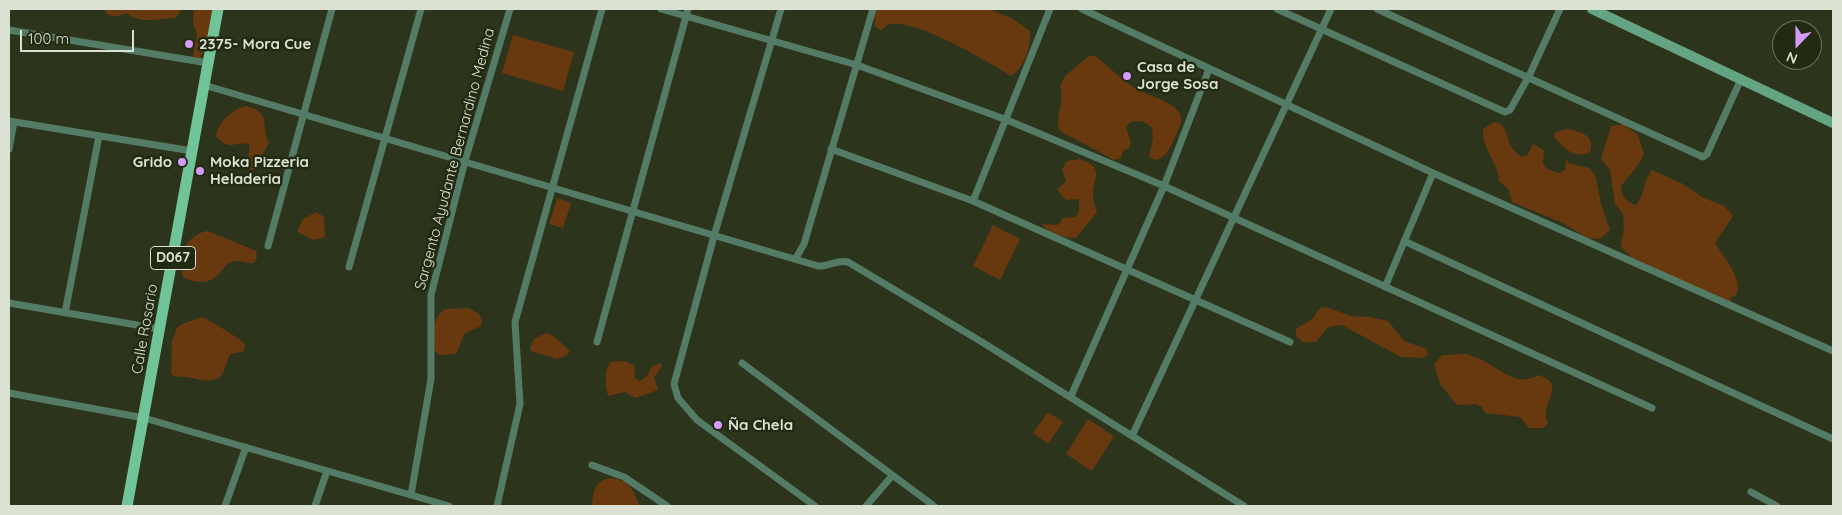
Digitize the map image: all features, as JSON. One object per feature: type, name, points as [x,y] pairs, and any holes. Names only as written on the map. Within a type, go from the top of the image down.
[{"type":"main road","name":"Calle Rosario","points":[[127,506],[218,9]]},
{"type":"street","points":[[268,246],[332,9]]},
{"type":"street","points":[[349,267],[384,137],[422,9]]},
{"type":"street","name":"Sargento Ayudante Bernardino Medina","points":[[411,495],[431,379],[431,295],[466,160],[510,9]]},
{"type":"street","points":[[497,506],[520,404],[515,322],[551,186],[602,9]]},
{"type":"street","points":[[662,9],[687,12],[771,41],[857,65],[1007,120],[1164,186],[1652,408]]},
{"type":"street","points":[[781,9],[676,369],[674,384],[678,398],[697,420],[815,506]]},
{"type":"street","points":[[796,258],[804,244],[873,9]]},
{"type":"street","points":[[973,202],[1050,9]]},
{"type":"street","points":[[1082,9],[1433,173],[1833,351]]},
{"type":"street","points":[[1277,9],[1499,111],[1510,110],[1529,76],[1560,9]]},
{"type":"street","points":[[1132,436],[1197,301],[1233,217],[1331,9]]},
{"type":"street","points":[[1377,9],[1529,76],[1703,157],[1707,154],[1741,79]]},
{"type":"street","points":[[1592,9],[1833,123]]},
{"type":"street","points":[[597,342],[687,12]]},
{"type":"street","points":[[9,30],[208,63]]},
{"type":"street","points":[[1071,396],[1164,186],[1209,69]]},
{"type":"street","points":[[204,86],[466,160],[714,236],[824,266],[842,260],[848,262],[1071,396],[1244,506]]},
{"type":"street","points":[[9,149],[11,121],[192,151]]},
{"type":"street","points":[[65,312],[99,136]]},
{"type":"street","points":[[831,149],[973,202],[1290,342]]},
{"type":"street","points":[[1385,288],[1433,173]]},
{"type":"street","points":[[1404,242],[1833,439]]},
{"type":"street","points":[[9,303],[160,328]]},
{"type":"street","points":[[742,363],[934,506]]},
{"type":"street","points":[[9,392],[144,418],[449,506]]},
{"type":"street","points":[[225,506],[246,447]]},
{"type":"street","points":[[592,465],[624,477],[667,506]]},
{"type":"street","points":[[315,506],[327,471]]},
{"type":"street","points":[[866,506],[892,476]]},
{"type":"street","points":[[1752,492],[1777,506]]},
{"type":"shaded area","points":[[105,9],[182,9],[176,18],[144,20],[127,13],[113,16],[105,12]]},
{"type":"shaded area","points":[[194,9],[219,9],[198,65],[192,62],[197,34],[193,24]]},
{"type":"shaded area","points":[[874,9],[989,9],[1013,19],[1030,31],[1028,50],[1020,68],[1011,76],[953,43],[919,29],[893,24],[881,30],[875,27]]},
{"type":"shaded area","points":[[513,35],[574,52],[563,91],[502,73]]},
{"type":"shaded area","points":[[1090,55],[1096,57],[1135,88],[1177,109],[1181,117],[1180,126],[1165,155],[1155,160],[1149,157],[1153,139],[1152,127],[1142,121],[1130,122],[1126,127],[1131,142],[1129,148],[1123,151],[1121,158],[1114,160],[1060,131],[1058,121],[1061,98],[1060,86],[1065,76]]},
{"type":"shaded area","points":[[246,106],[260,112],[263,116],[269,143],[254,170],[249,169],[248,166],[249,144],[228,145],[220,141],[216,136],[217,131],[227,117],[236,110]]},
{"type":"shaded area","points":[[1494,122],[1502,126],[1512,148],[1521,157],[1527,155],[1533,144],[1544,150],[1543,163],[1547,169],[1559,173],[1565,170],[1566,159],[1570,164],[1590,168],[1596,178],[1601,204],[1610,230],[1600,239],[1587,238],[1563,223],[1512,202],[1509,190],[1499,181],[1496,167],[1483,136],[1483,129]]},
{"type":"shaded area","points":[[1623,124],[1638,135],[1644,154],[1638,165],[1621,186],[1623,196],[1629,202],[1636,205],[1639,201],[1647,178],[1652,170],[1681,183],[1704,198],[1724,206],[1733,216],[1715,243],[1732,268],[1737,282],[1738,289],[1736,295],[1729,298],[1732,300],[1726,306],[1714,302],[1675,278],[1631,257],[1621,247],[1624,227],[1623,214],[1615,204],[1610,170],[1601,159],[1611,126]]},
{"type":"shaded area","points":[[1567,129],[1582,133],[1589,138],[1591,142],[1590,152],[1579,155],[1574,154],[1554,137],[1555,132]]},
{"type":"shaded area","points":[[1080,159],[1088,162],[1096,170],[1093,200],[1097,212],[1076,238],[1066,237],[1052,233],[1042,224],[1058,225],[1063,218],[1076,217],[1079,211],[1079,199],[1066,200],[1057,190],[1066,181],[1062,169],[1067,161]]},
{"type":"shaded area","points":[[557,198],[571,203],[563,228],[549,224]]},
{"type":"shaded area","points":[[317,212],[324,217],[325,237],[314,240],[297,232],[303,219]]},
{"type":"shaded area","points":[[993,225],[1020,239],[1000,280],[973,266]]},
{"type":"shaded area","points":[[208,231],[256,251],[257,257],[254,263],[231,262],[212,280],[203,282],[184,278],[181,263],[184,248],[194,237]]},
{"type":"shaded area","points":[[1326,307],[1351,316],[1370,317],[1388,321],[1404,341],[1427,349],[1428,355],[1423,358],[1401,357],[1342,325],[1328,327],[1316,342],[1303,342],[1296,336],[1296,329],[1312,319],[1320,308]]},
{"type":"shaded area","points":[[469,308],[479,314],[482,320],[481,326],[465,333],[456,354],[439,355],[432,348],[434,326],[438,316],[445,309]]},
{"type":"shaded area","points":[[202,317],[245,344],[244,351],[231,354],[223,374],[216,379],[205,380],[175,377],[171,374],[172,341],[177,328],[182,324]]},
{"type":"shaded area","points":[[546,333],[570,351],[566,356],[557,359],[531,351],[530,347],[534,339]]},
{"type":"shaded area","points":[[1466,354],[1482,360],[1517,379],[1524,380],[1538,375],[1546,378],[1552,386],[1546,413],[1548,424],[1543,428],[1529,428],[1520,417],[1485,413],[1482,407],[1476,404],[1457,405],[1440,384],[1434,364],[1442,355]]},
{"type":"shaded area","points":[[625,361],[634,365],[635,378],[640,381],[648,375],[651,367],[660,363],[662,365],[654,378],[658,390],[636,398],[625,392],[608,396],[606,379],[608,366],[611,362]]},
{"type":"shaded area","points":[[1048,412],[1063,422],[1048,444],[1033,433]]},
{"type":"shaded area","points":[[1088,419],[1114,436],[1092,471],[1066,454]]},
{"type":"shaded area","points":[[612,478],[622,481],[630,487],[639,506],[592,506],[594,491],[598,484]]},
{"type":"place","name":"2375- Mora Cue","points":[[189,44]]},
{"type":"place","name":"Casa de Jorge Sosa","points":[[1127,76]]},
{"type":"place","name":"Grido","points":[[182,162]]},
{"type":"place","name":"Moka Pizzeria Heladeria","points":[[200,171]]},
{"type":"place","name":"Ña Chela","points":[[718,425]]}]
